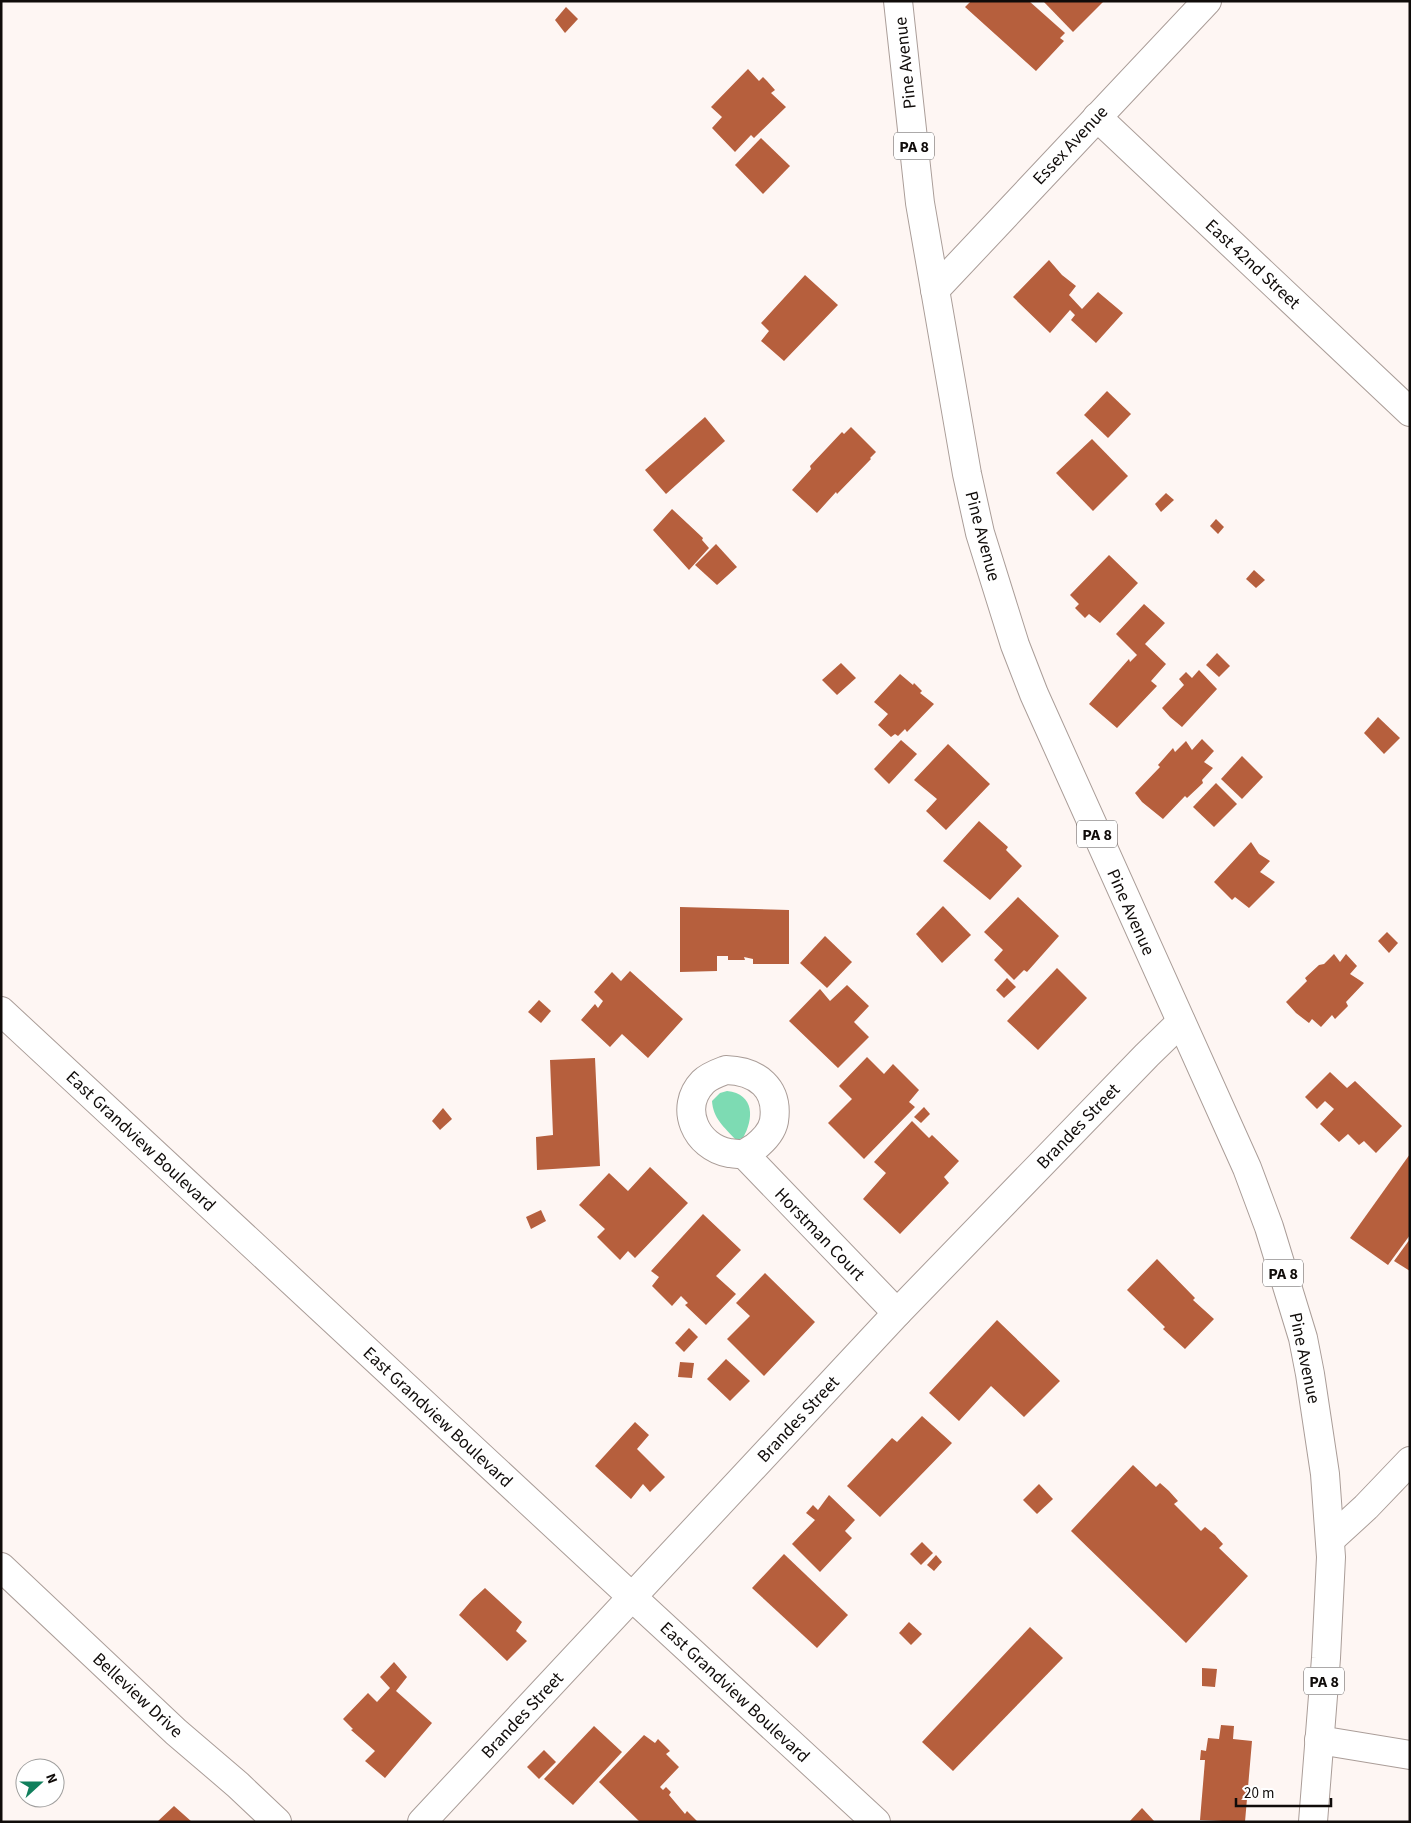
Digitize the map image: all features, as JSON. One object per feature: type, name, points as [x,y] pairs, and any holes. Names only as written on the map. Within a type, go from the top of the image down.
[{"type":"street","name":"Pine Avenue","points":[[898,1],[920,202],[967,474],[980,533],[1016,645],[1038,703],[1247,1168],[1269,1227],[1303,1338],[1325,1474],[1330,1540],[1328,1622],[1313,1822]]},
{"type":"street","name":"Essex Avenue","points":[[935,290],[1207,1]]},
{"type":"street","name":"East 42nd Street","points":[[1097,117],[1410,412]]},
{"type":"street","name":"East Grandview Boulevard","points":[[1,1011],[876,1822]]},
{"type":"street","name":"Brandes Street","points":[[422,1822],[897,1313],[1181,1022]]},
{"type":"street","name":"Horstman Court","points":[[744,1154],[897,1313]]},
{"type":"street","points":[[1330,1540],[1366,1507],[1410,1461]]},
{"type":"street","name":"Belleview Drive","points":[[1,1567],[176,1732],[238,1785],[276,1822]]},
{"type":"street","points":[[1319,1740],[1410,1755]]},
{"type":"green space","points":[[727,1091],[743,1097],[750,1108],[747,1131],[743,1138],[736,1140],[720,1122],[713,1107],[712,1101],[720,1093]]},
{"type":"building","points":[[971,1],[1029,1],[1065,33],[1060,38],[1064,41],[1036,71],[965,7]]},
{"type":"building","points":[[1043,1],[1104,1],[1073,32]]},
{"type":"building","points":[[566,7],[578,19],[565,33],[555,20]]},
{"type":"building","points":[[748,69],[759,81],[763,77],[767,81],[775,90],[771,93],[786,107],[754,138],[751,135],[735,152],[712,128],[722,117],[711,107]]},
{"type":"building","points":[[761,138],[790,166],[763,194],[735,165]]},
{"type":"building","points":[[1049,260],[1062,275],[1076,286],[1069,295],[1082,309],[1098,292],[1123,313],[1096,343],[1071,320],[1075,315],[1070,310],[1050,333],[1013,297]]},
{"type":"building","points":[[805,275],[838,305],[784,361],[761,341],[769,331],[761,323]]},
{"type":"building","points":[[1107,391],[1131,414],[1108,438],[1084,415]]},
{"type":"building","points":[[705,417],[725,441],[666,494],[645,470]]},
{"type":"building","points":[[851,427],[876,452],[817,513],[792,490],[811,469],[810,466],[842,432],[844,434]]},
{"type":"building","points":[[1092,439],[1128,476],[1093,511],[1056,473]]},
{"type":"building","points":[[1166,493],[1174,500],[1161,512],[1155,504]]},
{"type":"building","points":[[672,509],[703,538],[702,540],[709,548],[689,570],[653,530]]},
{"type":"building","points":[[1216,519],[1224,527],[1218,534],[1210,526]]},
{"type":"building","points":[[716,544],[737,567],[717,585],[695,565]]},
{"type":"building","points":[[1109,555],[1138,583],[1100,623],[1089,614],[1085,618],[1075,608],[1079,604],[1070,595]]},
{"type":"building","points":[[1254,570],[1265,580],[1256,588],[1246,579]]},
{"type":"building","points":[[1144,604],[1165,623],[1145,644],[1166,664],[1151,681],[1157,686],[1117,728],[1089,704],[1129,659],[1130,662],[1137,655],[1116,634]]},
{"type":"building","points":[[1217,653],[1230,666],[1219,677],[1206,665]]},
{"type":"building","points":[[841,663],[856,678],[837,695],[822,680]]},
{"type":"building","points":[[1199,670],[1217,689],[1182,727],[1162,708],[1184,685],[1179,679],[1186,672],[1192,678]]},
{"type":"building","points":[[900,674],[913,685],[914,683],[922,691],[920,693],[934,704],[907,732],[905,729],[898,736],[895,734],[891,737],[878,725],[888,714],[874,702]]},
{"type":"building","points":[[1378,717],[1400,738],[1384,754],[1364,733]]},
{"type":"building","points":[[1202,739],[1214,751],[1204,762],[1213,768],[1202,780],[1203,783],[1187,798],[1185,796],[1163,819],[1142,802],[1135,793],[1160,767],[1158,765],[1173,748],[1175,752],[1186,741],[1192,750]]},
{"type":"building","points":[[901,740],[917,754],[889,784],[874,769]]},
{"type":"building","points":[[948,744],[990,784],[946,830],[926,811],[937,799],[914,780]]},
{"type":"building","points":[[1242,756],[1263,777],[1242,799],[1221,779]]},
{"type":"building","points":[[1216,783],[1237,804],[1214,827],[1193,807]]},
{"type":"building","points":[[979,821],[1008,847],[1006,850],[1022,866],[990,900],[943,861]]},
{"type":"building","points":[[1251,842],[1259,854],[1270,861],[1260,872],[1275,882],[1249,908],[1235,897],[1232,900],[1214,882]]},
{"type":"building","points":[[1018,897],[1059,936],[1027,972],[1024,970],[1014,980],[994,960],[1003,950],[984,932]]},
{"type":"building","points":[[943,906],[971,935],[942,963],[916,934]]},
{"type":"building","points":[[680,907],[789,910],[789,964],[753,964],[753,959],[744,957],[745,960],[728,960],[728,956],[717,956],[717,971],[680,972]]},
{"type":"building","points":[[1387,932],[1398,943],[1389,953],[1378,941]]},
{"type":"building","points":[[825,936],[852,962],[827,988],[800,963]]},
{"type":"building","points":[[1334,954],[1340,962],[1346,954],[1357,966],[1350,974],[1364,983],[1346,1002],[1348,1006],[1335,1019],[1332,1015],[1321,1027],[1312,1019],[1309,1023],[1286,1002],[1307,981],[1305,978]]},
{"type":"building","points":[[1057,968],[1087,998],[1038,1050],[1007,1021]]},
{"type":"building","points":[[630,971],[683,1019],[648,1058],[622,1034],[610,1047],[581,1020],[595,1004],[598,1008],[603,1001],[594,992],[612,972],[621,981]]},
{"type":"building","points":[[1007,978],[1016,987],[1004,998],[996,990]]},
{"type":"building","points":[[847,985],[869,1006],[854,1022],[869,1037],[838,1068],[789,1021],[820,989],[830,1001]]},
{"type":"building","points":[[539,1000],[551,1011],[541,1023],[528,1012]]},
{"type":"building","points":[[867,1057],[884,1074],[893,1064],[919,1090],[909,1102],[915,1107],[864,1159],[828,1123],[852,1099],[839,1086]]},
{"type":"building","points":[[595,1058],[600,1166],[537,1170],[536,1137],[553,1135],[550,1060]]},
{"type":"building","points":[[1330,1072],[1347,1088],[1355,1081],[1402,1126],[1376,1153],[1364,1141],[1359,1145],[1348,1134],[1339,1142],[1320,1124],[1334,1109],[1325,1101],[1317,1109],[1305,1097]]},
{"type":"building","points":[[924,1107],[930,1114],[921,1123],[914,1117]]},
{"type":"building","points":[[443,1108],[452,1119],[440,1130],[432,1121]]},
{"type":"building","points":[[912,1121],[929,1138],[932,1135],[959,1161],[944,1177],[949,1183],[900,1234],[863,1199],[886,1173],[874,1162]]},
{"type":"building","points":[[1410,1154],[1410,1235],[1388,1265],[1350,1238]]},
{"type":"building","points":[[650,1167],[688,1203],[635,1258],[628,1251],[620,1260],[597,1237],[605,1229],[579,1205],[609,1173],[628,1191]]},
{"type":"building","points":[[541,1210],[546,1221],[531,1229],[526,1217]]},
{"type":"building","points":[[703,1214],[741,1250],[716,1276],[736,1294],[706,1325],[685,1305],[688,1303],[681,1296],[672,1306],[652,1286],[659,1277],[651,1271]]},
{"type":"building","points":[[1410,1239],[1410,1271],[1394,1261]]},
{"type":"building","points":[[1157,1259],[1195,1298],[1193,1300],[1214,1319],[1185,1349],[1163,1329],[1165,1327],[1127,1290]]},
{"type":"building","points":[[765,1273],[815,1322],[764,1376],[727,1339],[750,1316],[736,1303]]},
{"type":"building","points":[[997,1320],[1060,1381],[1024,1417],[991,1386],[959,1421],[929,1393]]},
{"type":"building","points":[[689,1328],[698,1337],[684,1352],[675,1343]]},
{"type":"building","points":[[726,1359],[750,1381],[730,1401],[707,1379]]},
{"type":"building","points":[[680,1362],[694,1363],[692,1378],[678,1377]]},
{"type":"building","points":[[922,1416],[952,1443],[880,1517],[847,1486],[892,1438],[897,1442]]},
{"type":"building","points":[[635,1422],[649,1435],[637,1449],[665,1477],[650,1492],[643,1484],[631,1499],[595,1466]]},
{"type":"building","points":[[1133,1465],[1156,1487],[1160,1483],[1169,1491],[1178,1501],[1174,1504],[1201,1531],[1205,1527],[1215,1535],[1223,1544],[1219,1548],[1248,1576],[1186,1643],[1071,1531]]},
{"type":"building","points":[[1039,1484],[1053,1499],[1037,1514],[1023,1500]]},
{"type":"building","points":[[829,1495],[855,1520],[845,1531],[852,1538],[820,1572],[792,1544],[815,1520],[806,1513],[813,1505],[818,1510]]},
{"type":"building","points":[[922,1542],[933,1553],[921,1565],[910,1554]]},
{"type":"building","points":[[784,1554],[848,1615],[817,1648],[752,1588]]},
{"type":"building","points":[[936,1555],[942,1562],[934,1571],[927,1565]]},
{"type":"building","points":[[485,1588],[522,1622],[516,1631],[527,1641],[507,1661],[459,1615]]},
{"type":"building","points":[[909,1622],[922,1634],[911,1645],[899,1633]]},
{"type":"building","points":[[1030,1627],[1063,1658],[953,1771],[922,1742]]},
{"type":"building","points":[[394,1662],[407,1677],[396,1691],[432,1723],[385,1778],[365,1761],[375,1751],[351,1730],[353,1729],[343,1719],[368,1693],[377,1702],[390,1688],[380,1677]]},
{"type":"building","points":[[1202,1668],[1217,1669],[1215,1687],[1202,1686]]},
{"type":"building","points":[[1221,1725],[1234,1726],[1233,1739],[1252,1741],[1245,1822],[1200,1820],[1205,1760],[1200,1760],[1201,1750],[1206,1751],[1208,1738],[1219,1739]]},
{"type":"building","points":[[594,1726],[622,1752],[573,1805],[544,1779]]},
{"type":"building","points":[[644,1735],[655,1743],[658,1739],[670,1751],[666,1754],[679,1767],[660,1787],[663,1790],[666,1787],[671,1792],[669,1795],[685,1814],[687,1811],[698,1822],[640,1822],[599,1782]]},
{"type":"building","points":[[544,1750],[556,1762],[539,1779],[527,1767]]},
{"type":"building","points":[[174,1806],[192,1822],[157,1822]]},
{"type":"building","points":[[1142,1808],[1155,1822],[1129,1822]]}]
